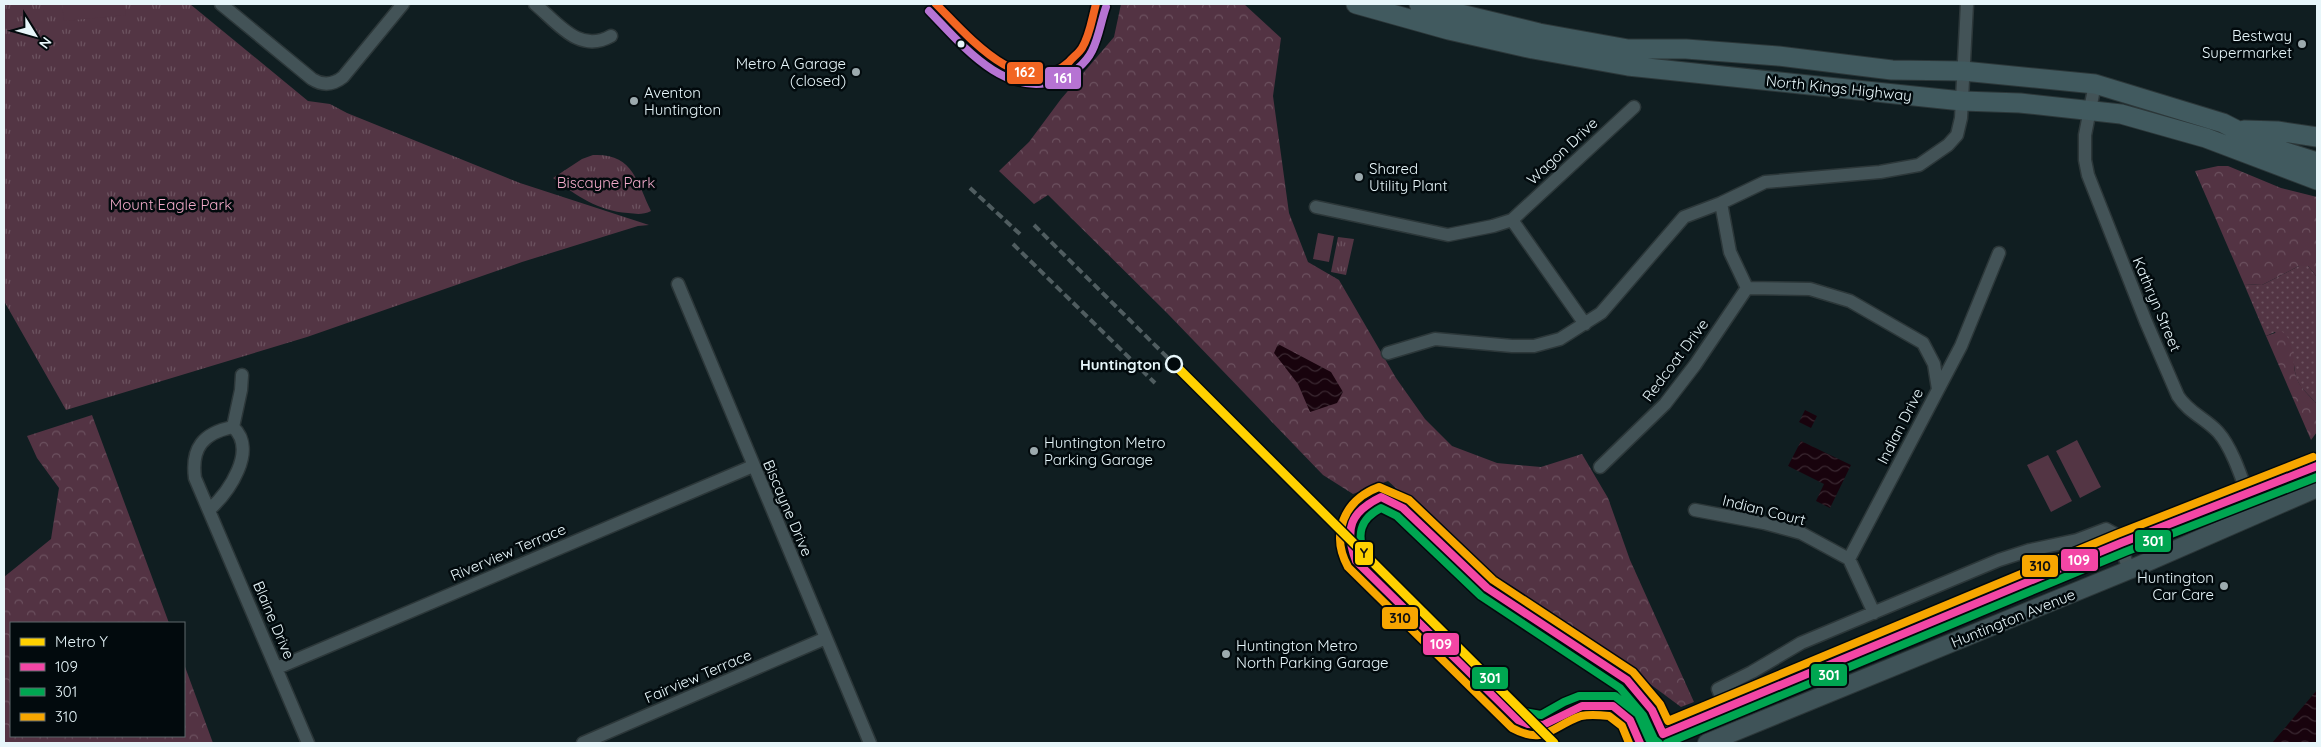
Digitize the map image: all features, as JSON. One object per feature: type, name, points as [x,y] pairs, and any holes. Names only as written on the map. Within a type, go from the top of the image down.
[{"type":"main road","name":"North Kings Highway","points":[[1356,4],[1449,30],[1605,62],[1962,101],[2020,103],[2121,114],[2206,138],[2317,180]]},
{"type":"main road","name":"North Kings Highway","points":[[1419,4],[1539,33],[1628,49],[1686,48],[1778,56],[1892,70],[1963,71],[2094,84],[2127,92],[2240,130],[2270,147],[2317,162]]},
{"type":"main road","points":[[2240,130],[2277,131],[2317,136]]},
{"type":"main road","name":"Huntington Avenue","points":[[1640,743],[1664,739],[1726,709],[2121,543],[2315,467]]},
{"type":"main road","name":"Huntington Avenue","points":[[1707,743],[2129,570],[2317,488]]},
{"type":"street","points":[[221,4],[312,79],[320,84],[326,84],[336,82],[343,77],[403,4]]},
{"type":"street","points":[[535,4],[578,40],[595,43],[611,36]]},
{"type":"street","points":[[1388,353],[1435,339],[1512,346],[1534,346],[1560,339],[1601,313],[1684,216],[1721,203],[1765,182],[1880,172],[1919,165],[1948,145],[1957,135],[1962,118],[1967,4]]},
{"type":"street","name":"Kathryn Street","points":[[2094,84],[2085,134],[2085,160],[2088,175],[2135,295],[2178,396],[2192,413],[2219,433],[2227,446],[2255,514]]},
{"type":"street","name":"Wagon Drive","points":[[1316,207],[1448,235],[1493,226],[1512,220],[1634,107]]},
{"type":"street","points":[[1721,203],[1730,252],[1747,288],[1810,289],[1850,301],[1922,343],[1934,364],[1938,389]]},
{"type":"street","points":[[1512,220],[1584,324]]},
{"type":"street","name":"Indian Drive","points":[[1850,558],[1961,346],[1999,253]]},
{"type":"street","name":"Biscayne Drive","points":[[678,284],[870,743]]},
{"type":"street","name":"Redcoat Drive","points":[[1600,467],[1664,404],[1695,365],[1747,288]]},
{"type":"street","points":[[209,510],[227,491],[239,467],[243,445],[241,434],[233,427],[241,390],[242,375]]},
{"type":"street","name":"Blaine Drive","points":[[233,427],[220,429],[208,436],[199,445],[193,465],[195,478],[308,743]]},
{"type":"street","name":"Riverview Terrace","points":[[276,668],[753,466]]},
{"type":"street","name":"Indian Court","points":[[1695,510],[1764,523],[1800,533],[1850,558]]},
{"type":"street","points":[[1726,709],[1718,689],[1752,672],[1801,643],[1999,560],[2030,550],[2077,540],[2102,529],[2116,533],[2129,570]]},
{"type":"street","points":[[1850,558],[1874,613]]},
{"type":"street","name":"Fairview Terrace","points":[[582,743],[826,638]]},
{"type":"green space","name":"Mount Eagle Park","points":[[4,4],[190,4],[308,101],[330,104],[347,113],[520,183],[649,225],[638,226],[522,262],[307,337],[66,410],[4,301]]},
{"type":"green space","points":[[62,4],[125,4],[126,15],[64,21]]},
{"type":"green space","points":[[1121,4],[1244,4],[1281,38],[1273,96],[1289,213],[1308,262],[1339,280],[1396,378],[1425,419],[1452,446],[1497,463],[1541,467],[1582,454],[1608,498],[1630,560],[1694,702],[1681,707],[1581,633],[1493,576],[1388,481],[1353,494],[1323,475],[1167,313],[1048,195],[1034,204],[999,171],[1029,142],[1061,99],[1114,37]]},
{"type":"green space","name":"Biscayne Park","points":[[593,155],[617,159],[625,164],[637,180],[651,211],[637,214],[617,212],[597,206],[553,178],[582,159]]},
{"type":"green space","points":[[2228,166],[2281,188],[2317,197],[2317,277],[2308,266],[2299,266],[2262,285],[2244,284],[2195,171]]},
{"type":"green space","points":[[1318,233],[1334,236],[1329,262],[1313,259]]},
{"type":"green space","points":[[1338,237],[1354,239],[1346,275],[1331,272]]},
{"type":"green space","points":[[2299,266],[2308,266],[2317,277],[2317,404],[2301,387],[2296,378],[2294,365],[2275,332],[2266,336],[2244,284],[2262,285]]},
{"type":"green space","points":[[2281,331],[2286,335],[2292,346],[2297,379],[2303,389],[2317,404],[2317,432],[2311,440],[2266,336]]},
{"type":"green space","points":[[92,415],[169,622],[10,622],[10,737],[185,737],[185,667],[213,743],[4,743],[4,577],[51,539],[59,488],[37,458],[27,436]]},
{"type":"green space","points":[[2077,440],[2101,487],[2080,498],[2056,451]]},
{"type":"green space","points":[[2048,455],[2072,501],[2051,512],[2027,465]]},
{"type":"water","points":[[1278,344],[1331,372],[1343,392],[1337,403],[1310,412],[1298,384],[1274,353]]},
{"type":"water","points":[[1805,410],[1817,416],[1811,428],[1799,422]]},
{"type":"water","points":[[1801,441],[1851,465],[1830,508],[1816,501],[1824,484],[1788,466]]},
{"type":"water","points":[[2317,690],[2317,743],[2272,743]]},
{"type":"railway","points":[[970,188],[1021,235]]},
{"type":"railway","points":[[1034,225],[1174,364]]},
{"type":"railway","points":[[1013,244],[1155,383]]},
{"type":"metro line","name":"Y","points":[[1174,364],[1554,743]]},
{"type":"transit line","name":"162","points":[[936,4],[979,47],[1015,70],[1033,75],[1052,73],[1069,62],[1079,52],[1087,38],[1096,4]]},
{"type":"transit line","name":"161","points":[[929,11],[970,53],[986,65],[1020,82],[1039,84],[1063,78],[1086,60],[1094,46],[1106,7]]},
{"type":"transit line","name":"310","points":[[1629,743],[1622,726],[1609,716],[1581,716],[1541,735],[1523,733],[1512,728],[1348,567],[1340,542],[1341,531],[1349,509],[1357,500],[1379,487],[1409,500],[1493,580],[1633,672],[1660,704],[1668,721],[2117,534],[2313,457]]},
{"type":"transit line","name":"109","points":[[1640,743],[1630,720],[1613,706],[1582,706],[1543,725],[1528,724],[1518,720],[1356,561],[1350,540],[1350,531],[1356,515],[1381,497],[1403,508],[1487,588],[1627,680],[1652,710],[1663,734],[2121,543],[2317,466]]},
{"type":"transit line","name":"301","points":[[1667,743],[2125,552],[2317,477]]},
{"type":"transit line","name":"301","points":[[1649,739],[1638,714],[1615,696],[1579,696],[1541,715],[1524,712],[1365,555],[1361,540],[1364,522],[1381,508],[1397,516],[1481,596],[1620,688],[1643,715],[1654,739],[1659,743]]},
{"type":"place","name":"Bestway Supermarket","points":[[2302,44]]},
{"type":"place","name":"Metro A Garage (closed)","points":[[856,72]]},
{"type":"place","name":"Aventon Huntington","points":[[634,101]]},
{"type":"place","name":"Shared Utility Plant","points":[[1359,177]]},
{"type":"place","name":"Huntington","points":[[1174,364]]},
{"type":"place","name":"Huntington Metro Parking Garage","points":[[1034,451]]},
{"type":"place","name":"Huntington Car Care","points":[[2224,586]]},
{"type":"place","name":"Huntington Metro North Parking Garage","points":[[1226,654]]}]
